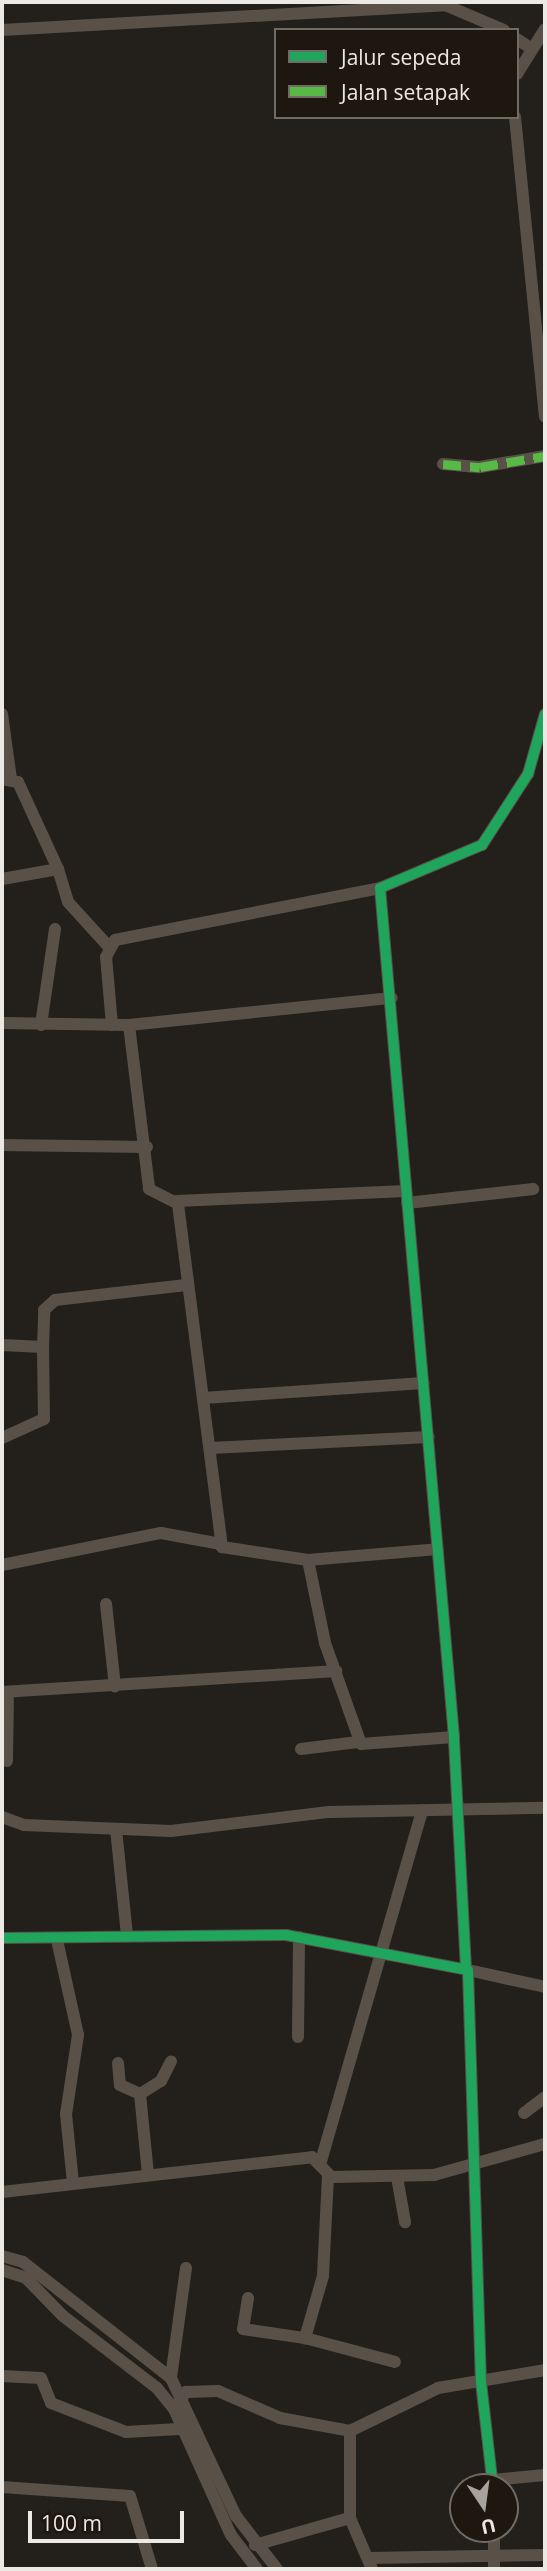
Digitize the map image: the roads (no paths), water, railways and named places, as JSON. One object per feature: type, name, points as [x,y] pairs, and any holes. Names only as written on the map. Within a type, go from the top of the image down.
[{"type":"street","points":[[2,30],[445,5],[499,28]]},
{"type":"street","points":[[519,71],[545,29]]},
{"type":"street","points":[[519,39],[532,49]]},
{"type":"street","points":[[515,119],[541,298],[545,417]]},
{"type":"street","points":[[443,464],[480,467],[545,456]]},
{"type":"street","points":[[108,946],[380,888],[482,845],[528,774],[545,714]]},
{"type":"street","points":[[2,715],[7,779],[20,786],[33,824],[51,843],[68,902],[108,946],[112,1025]]},
{"type":"street","points":[[2,879],[58,869]]},
{"type":"street","points":[[380,888],[392,998],[454,1737],[478,2164],[481,2382],[492,2473]]},
{"type":"street","points":[[41,1025],[55,929]]},
{"type":"street","points":[[2,1023],[129,1026],[392,998]]},
{"type":"street","points":[[129,1026],[131,1080],[147,1147],[151,1193],[177,1202],[407,1197],[533,1189]]},
{"type":"street","points":[[2,1145],[147,1147]]},
{"type":"street","points":[[177,1202],[186,1285],[211,1448],[221,1544]]},
{"type":"street","points":[[2,1438],[44,1419],[44,1310],[55,1300],[186,1285]]},
{"type":"street","points":[[2,1345],[43,1347]]},
{"type":"street","points":[[203,1398],[423,1383]]},
{"type":"street","points":[[211,1448],[429,1437]]},
{"type":"street","points":[[2,1564],[161,1533],[308,1560],[438,1549]]},
{"type":"street","points":[[308,1560],[336,1671],[358,1742]]},
{"type":"street","points":[[106,1604],[115,1687]]},
{"type":"street","points":[[7,1761],[5,1692],[336,1671]]},
{"type":"street","points":[[301,1749],[358,1742],[454,1737]]},
{"type":"street","points":[[2,1817],[24,1825],[171,1831],[316,1813],[545,1808]]},
{"type":"street","points":[[305,2338],[323,2276],[328,2176],[321,2161],[422,1810]]},
{"type":"street","points":[[116,1829],[127,1936]]},
{"type":"street","points":[[2,1938],[57,1940],[127,1936],[299,1937],[545,1987]]},
{"type":"street","points":[[298,2037],[299,1937]]},
{"type":"street","points":[[57,1940],[78,2035],[66,2114],[73,2183]]},
{"type":"street","points":[[140,2094],[161,2081],[172,2061]]},
{"type":"street","points":[[118,2063],[120,2085],[140,2094]]},
{"type":"street","points":[[140,2094],[148,2174]]},
{"type":"street","points":[[524,2113],[545,2097]]},
{"type":"street","points":[[328,2176],[397,2177],[478,2164],[545,2144]]},
{"type":"street","points":[[2,2192],[148,2174],[321,2161]]},
{"type":"street","points":[[397,2177],[405,2222]]},
{"type":"street","points":[[5,2263],[171,2378]]},
{"type":"street","points":[[5,2263],[26,2278],[63,2316],[179,2403]]},
{"type":"street","points":[[186,2268],[171,2378],[179,2403],[255,2544],[277,2569]]},
{"type":"street","points":[[248,2298],[243,2329],[305,2338],[395,2362]]},
{"type":"street","points":[[179,2403],[218,2391],[280,2418],[350,2431],[428,2391],[545,2371]]},
{"type":"street","points":[[2,2376],[41,2378],[51,2403],[126,2432],[179,2429]]},
{"type":"street","points":[[179,2403],[179,2429],[231,2535],[257,2569]]},
{"type":"street","points":[[350,2431],[350,2518],[370,2564],[494,2563],[545,2555]]},
{"type":"street","points":[[519,2479],[545,2474]]},
{"type":"street","points":[[2,2487],[130,2496],[152,2569]]},
{"type":"street","points":[[255,2544],[350,2518]]},
{"type":"street","points":[[494,2543],[494,2563]]}]
